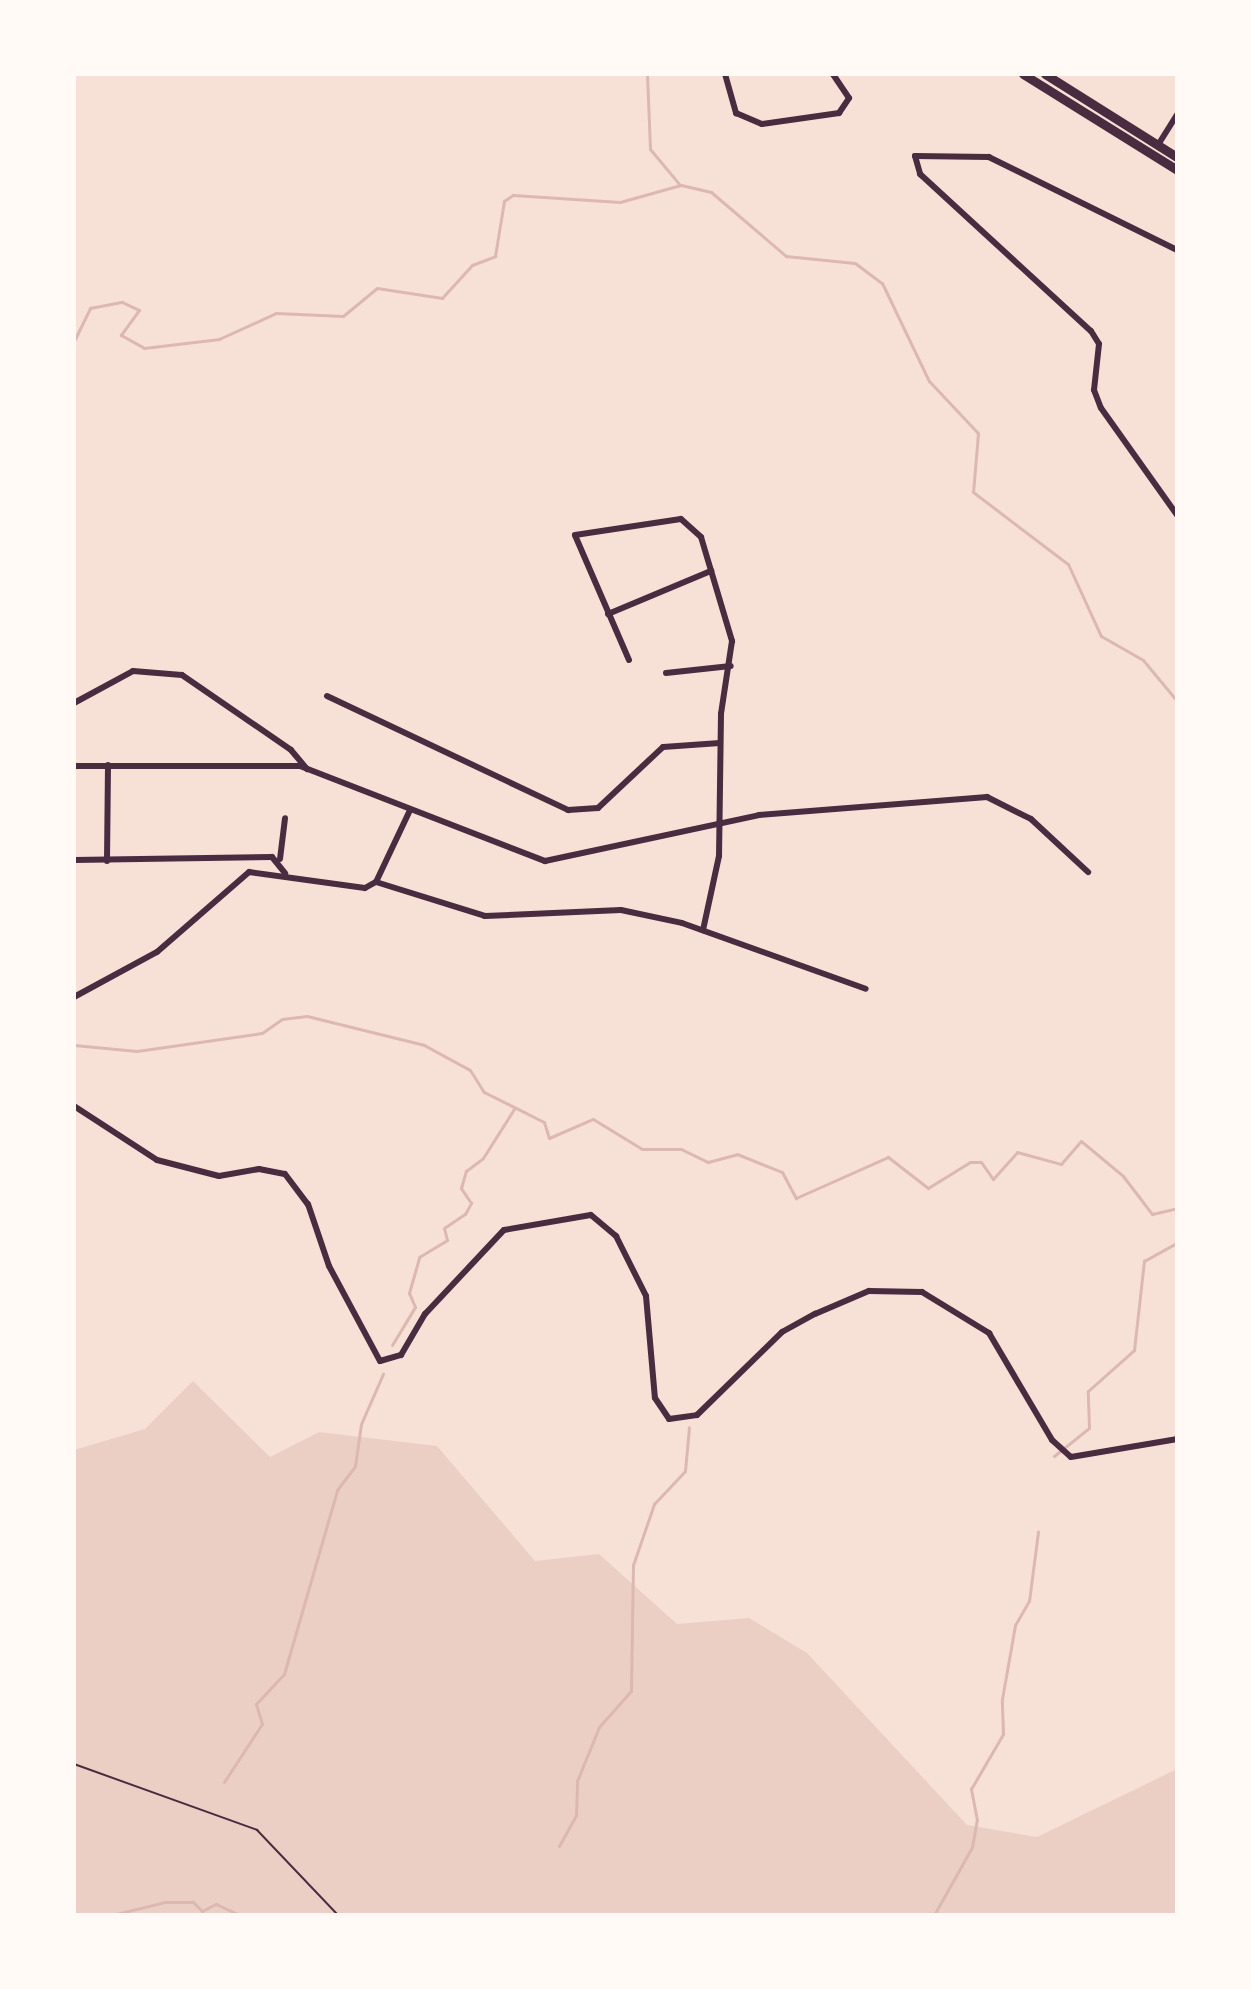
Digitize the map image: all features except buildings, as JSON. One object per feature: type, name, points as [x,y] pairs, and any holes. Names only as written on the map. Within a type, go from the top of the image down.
[{"type":"main road","points":[[1023,74],[1177,170]]},
{"type":"main road","points":[[1045,74],[1177,157]]},
{"type":"street","points":[[725,74],[736,113],[762,124],[839,113],[849,98],[833,74]]},
{"type":"street","points":[[1158,145],[1177,114]]},
{"type":"street","points":[[1177,250],[989,157],[915,156],[920,174],[1091,331],[1101,353],[1094,390],[1101,408],[1177,515]]},
{"type":"street","points":[[629,660],[574,545],[581,531],[681,519],[701,537],[732,641],[720,743],[721,823],[703,930]]},
{"type":"street","points":[[608,614],[711,571]]},
{"type":"street","points":[[666,673],[731,666]]},
{"type":"street","points":[[74,703],[133,671],[182,675],[291,750],[307,769]]},
{"type":"street","points":[[327,696],[568,810],[598,808],[663,747],[720,743]]},
{"type":"street","points":[[107,861],[108,765]]},
{"type":"street","points":[[74,766],[307,769],[545,861],[721,823],[987,797],[1031,819],[1088,872]]},
{"type":"street","points":[[74,997],[157,952],[249,872],[285,873],[365,888],[376,882],[410,810]]},
{"type":"street","points":[[285,818],[280,859],[285,873]]},
{"type":"street","points":[[74,860],[280,859]]},
{"type":"street","points":[[376,882],[485,916],[621,910],[703,930],[866,989]]},
{"type":"street","points":[[74,1106],[157,1160],[219,1176],[285,1174],[308,1204],[334,1279],[380,1361],[401,1355],[425,1314],[504,1230],[591,1215],[616,1236],[646,1296],[655,1398],[669,1419],[697,1415],[782,1332],[815,1314],[869,1291],[922,1292],[989,1333],[1052,1440],[1071,1457],[1177,1439]]},
{"type":"path","points":[[74,1764],[257,1830],[338,1915]]},
{"type":"shaded area","points":[[193,1381],[270,1457],[319,1432],[437,1446],[535,1561],[599,1554],[677,1624],[749,1618],[807,1653],[967,1825],[1037,1837],[1177,1769],[1177,1915],[74,1915],[74,1450],[145,1429]]},
{"type":"waterway","points":[[647,74],[650,149],[680,185]]},
{"type":"waterway","points":[[74,341],[90,308],[122,302],[139,310],[121,335],[144,348],[219,339],[276,313],[343,316],[377,288],[442,298],[472,265],[495,256],[504,201],[513,195],[620,202],[681,185],[711,192],[786,256],[855,263],[882,283],[929,381],[978,433],[973,492],[1068,564],[1101,636],[1143,660],[1177,701]]},
{"type":"waterway","points":[[74,1045],[137,1051],[262,1033],[282,1019],[307,1016],[424,1045],[470,1070],[484,1092],[544,1122],[549,1138],[593,1119],[642,1149],[681,1149],[708,1162],[737,1154],[782,1172],[796,1198],[888,1157],[928,1188],[970,1162],[981,1162],[993,1179],[1017,1152],[1061,1164],[1081,1141],[1123,1176],[1152,1214],[1177,1208]]},
{"type":"waterway","points":[[392,1345],[415,1307],[409,1293],[419,1257],[447,1240],[444,1228],[465,1214],[471,1203],[461,1188],[466,1171],[483,1158],[514,1109]]},
{"type":"waterway","points":[[1054,1456],[1089,1428],[1088,1391],[1134,1350],[1144,1261],[1177,1243]]},
{"type":"waterway","points":[[224,1782],[262,1724],[256,1704],[284,1674],[337,1490],[355,1466],[361,1424],[383,1374]]},
{"type":"waterway","points":[[559,1846],[576,1815],[577,1781],[599,1727],[631,1691],[633,1565],[654,1504],[685,1471],[689,1427]]},
{"type":"waterway","points":[[934,1915],[972,1847],[977,1820],[971,1789],[1003,1734],[1002,1699],[1015,1625],[1029,1601],[1038,1532]]},
{"type":"waterway","points":[[112,1915],[165,1902],[193,1902],[202,1911],[216,1904],[240,1915]]}]
